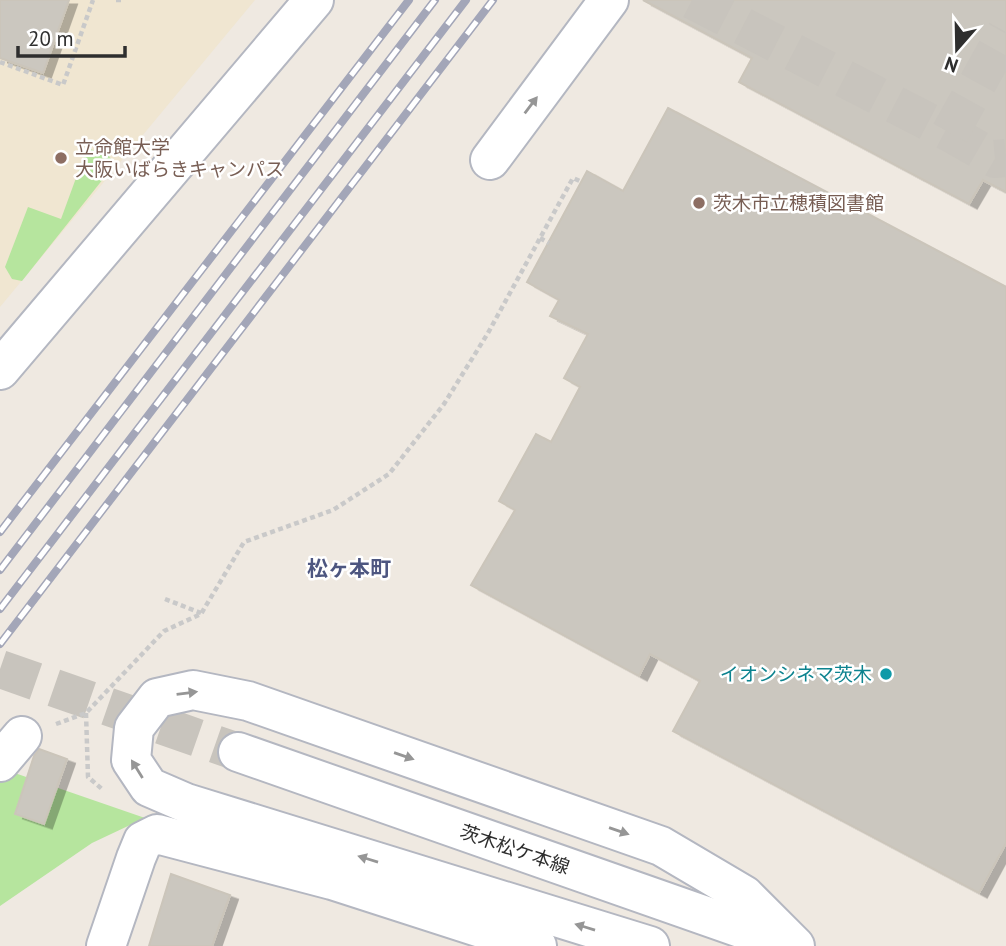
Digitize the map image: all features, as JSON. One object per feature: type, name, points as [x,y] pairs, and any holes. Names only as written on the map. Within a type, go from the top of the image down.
[{"type":"street","points":[[0,370],[314,0]]},
{"type":"street","points":[[490,160],[609,0]]},
{"type":"street","points":[[650,946],[186,803],[149,787],[131,760],[134,728],[157,698],[193,691],[248,701],[661,846],[744,895],[793,946]]},
{"type":"street","name":"茨木松ケ本線","points":[[238,752],[793,946]]},
{"type":"street","points":[[106,946],[135,858],[143,841],[157,834],[332,880],[537,946]]},
{"type":"path","points":[[0,62],[63,85],[93,0]]},
{"type":"path","points":[[116,0],[123,0]]},
{"type":"path","points":[[11,749],[86,713],[164,631],[201,614],[244,542],[333,510],[389,474],[444,404],[488,333],[573,178],[582,182]]},
{"type":"path","points":[[540,237],[549,243]]},
{"type":"path","points":[[165,599],[201,614]]},
{"type":"shaded area","name":"立命館大学 大阪いばらきキャンパス","points":[[0,0],[255,0],[0,307]]},
{"type":"green space","points":[[87,148],[108,155],[115,164],[22,281],[12,279],[5,267],[28,207],[61,219]]},
{"type":"green space","points":[[6,770],[145,818],[92,843],[0,906],[0,777]]},
{"type":"building","points":[[0,0],[69,0],[43,73],[0,58]]},
{"type":"building","points":[[643,0],[1006,0],[1006,192],[983,180],[969,204],[739,82],[752,58]]},
{"type":"building","points":[[668,108],[1006,287],[1006,843],[979,893],[673,731],[700,681],[650,654],[639,676],[471,585],[515,510],[499,501],[536,434],[551,442],[580,387],[564,378],[588,334],[550,316],[559,300],[527,282],[587,171],[623,191]]},
{"type":"building","points":[[39,749],[67,759],[44,824],[15,814],[34,756]]},
{"type":"building","points":[[171,874],[230,895],[212,946],[149,946]]},
{"type":"tunnel","points":[[692,0],[950,133],[995,159],[1006,158]]},
{"type":"tunnel","points":[[950,133],[1006,32]]},
{"type":"tunnel","points":[[0,669],[238,752]]},
{"type":"railway","points":[[0,532],[409,0]]},
{"type":"railway","points":[[0,570],[435,0]]},
{"type":"railway","points":[[0,609],[466,0]]},
{"type":"railway","points":[[0,644],[493,0]]},
{"type":"place","name":"立命館大学 大阪いばらきキャンパス","points":[[61,158]]},
{"type":"place","name":"茨木市立穂積図書館","points":[[699,203]]},
{"type":"place","name":"イオンシネマ茨木","points":[[886,674]]},
{"type":"district","name":"松ヶ本町","points":[[349,569]]}]
